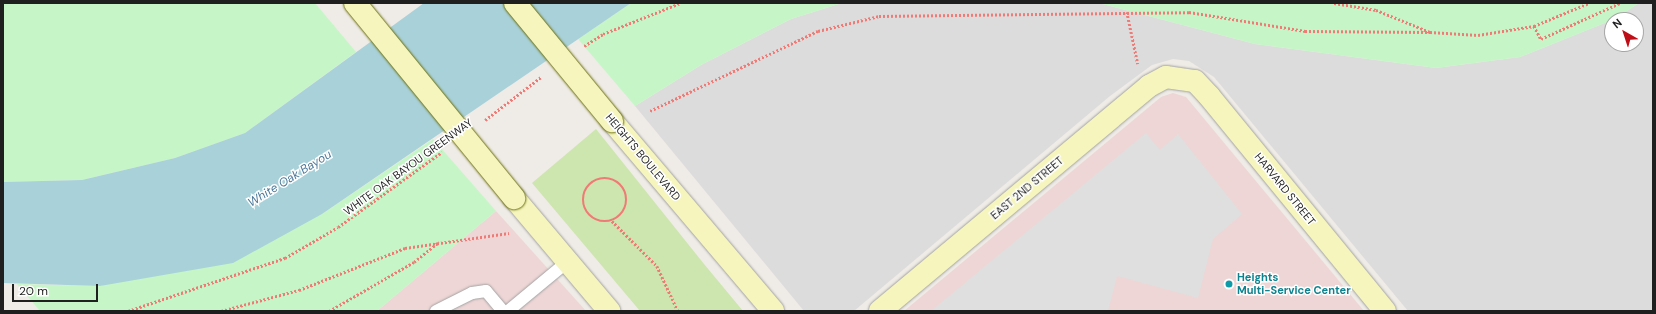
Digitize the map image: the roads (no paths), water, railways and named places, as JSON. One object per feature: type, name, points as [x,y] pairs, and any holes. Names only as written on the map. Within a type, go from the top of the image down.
[{"type":"main road","points":[[355,3],[514,198],[609,311]]},
{"type":"main road","name":"HEIGHTS BOULEVARD","points":[[515,3],[772,311]]},
{"type":"main road","name":"EAST 2ND STREET","points":[[880,311],[1148,86],[1166,77],[1178,79]]},
{"type":"main road","name":"HARVARD STREET","points":[[1178,79],[1195,81],[1209,96],[1385,311]]},
{"type":"lane","points":[[508,311],[567,262]]},
{"type":"lane","points":[[436,311],[472,293],[486,292],[503,311]]},
{"type":"water","name":"White Oak Bayou","points":[[424,3],[631,3],[322,214],[233,263],[100,286],[3,283],[3,182],[82,180],[175,158],[245,133]]},
{"type":"place","name":"Heights Multi-Service Center","points":[[1229,284]]}]
